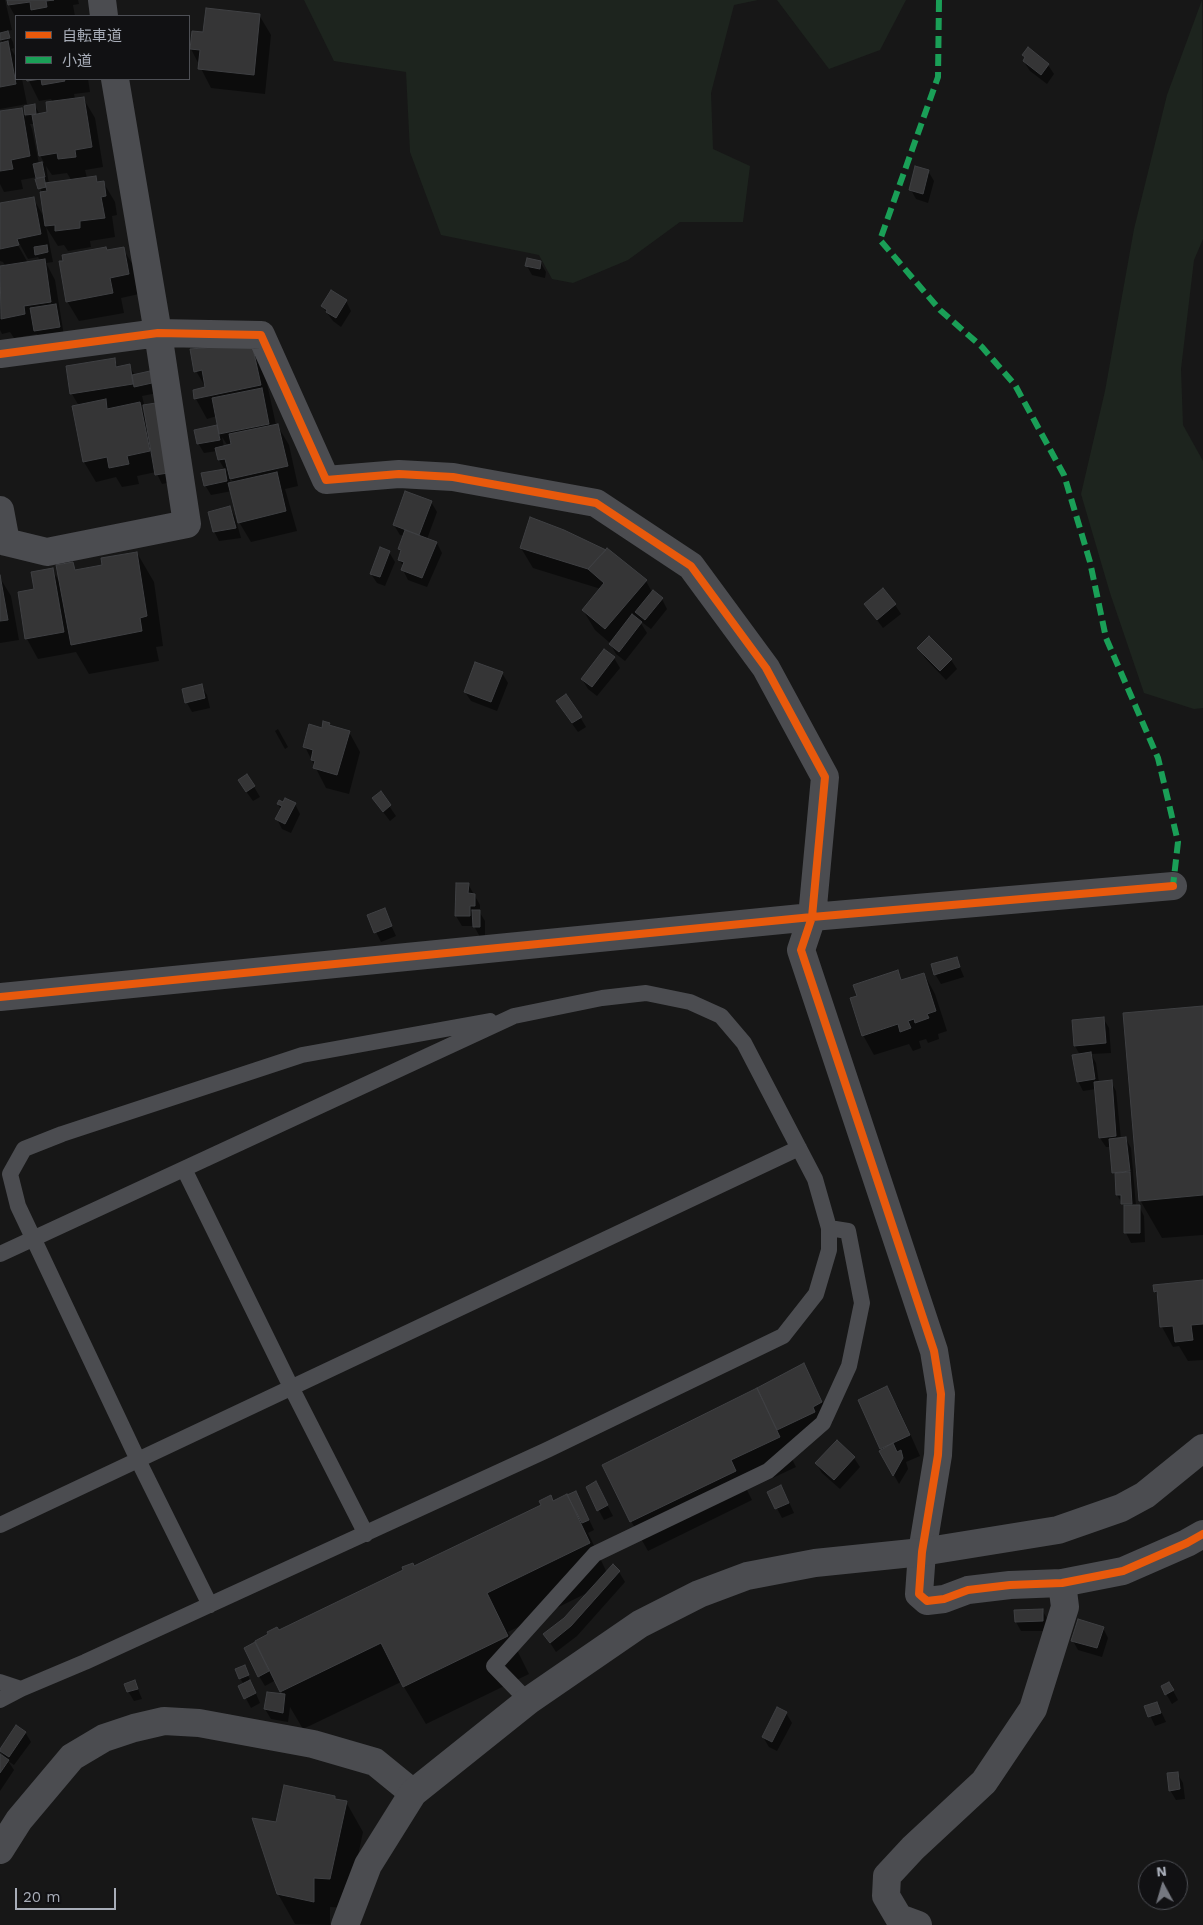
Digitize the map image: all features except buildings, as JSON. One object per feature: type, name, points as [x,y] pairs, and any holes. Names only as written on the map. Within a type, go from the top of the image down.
[{"type":"street","points":[[102,0],[104,15]]},
{"type":"street","points":[[0,510],[6,542],[47,552],[187,524],[158,333],[115,80]]},
{"type":"street","points":[[0,354],[158,333],[261,335],[326,480],[398,474],[453,477],[596,503],[691,566],[766,668],[825,776],[812,918],[801,950],[934,1351],[941,1394],[938,1455],[922,1552],[919,1594],[927,1601],[944,1599],[968,1590],[1010,1585],[1062,1583],[1124,1571],[1203,1534]]},
{"type":"street","points":[[0,997],[812,918],[1173,886]]},
{"type":"street","points":[[345,1925],[368,1865],[413,1793],[528,1701],[640,1624],[698,1594],[739,1579],[815,1562],[922,1552],[1058,1530],[1121,1508],[1145,1495],[1203,1448]]},
{"type":"street","points":[[918,1925],[899,1918],[886,1896],[887,1876],[984,1782],[1033,1709],[1065,1607],[1062,1583]]},
{"type":"street","points":[[0,1850],[19,1820],[72,1757],[104,1738],[164,1721],[199,1723],[313,1744],[375,1762],[413,1793]]},
{"type":"lane","points":[[0,1700],[21,1689],[94,1658],[366,1534],[547,1450],[783,1336],[816,1294],[829,1250],[829,1228],[815,1179],[744,1043],[721,1016],[690,1002],[646,993],[602,998],[514,1016],[302,1054],[62,1134],[24,1149],[10,1174],[18,1206],[138,1460],[210,1605]]},
{"type":"lane","points":[[0,1254],[514,1016]]},
{"type":"lane","points":[[0,1525],[799,1148]]},
{"type":"lane","points":[[184,1169],[291,1387],[366,1534]]},
{"type":"lane","points":[[528,1701],[494,1666],[594,1554],[768,1471],[823,1423],[849,1366],[862,1303],[848,1231],[829,1228]]},
{"type":"lane","points":[[0,1682],[21,1689]]},
{"type":"shaded area","points":[[304,0],[758,0],[734,5],[711,93],[713,149],[750,166],[743,222],[680,222],[628,260],[573,283],[552,279],[539,255],[441,235],[410,152],[406,72],[334,61]]},
{"type":"shaded area","points":[[777,0],[906,0],[880,50],[829,69]]},
{"type":"shaded area","points":[[1202,0],[1203,239],[1194,260],[1181,369],[1183,425],[1203,461],[1203,708],[1194,709],[1144,693],[1110,593],[1081,494],[1105,391],[1134,229],[1167,95]]},
{"type":"marked path","points":[[939,0],[938,77],[880,240],[940,310],[982,347],[1015,385],[1064,475],[1090,562],[1106,638],[1158,758],[1178,842],[1173,886]]},
{"type":"cycle path","points":[[0,354],[158,333],[261,335],[326,480],[399,474],[453,477],[596,503],[691,566],[766,668],[825,777],[812,917],[801,950],[934,1351],[941,1394],[938,1455],[922,1552],[919,1594],[927,1601],[944,1599],[968,1590],[1010,1585],[1062,1583],[1123,1571],[1203,1534]]},
{"type":"cycle path","points":[[0,997],[812,917],[1173,886]]}]
